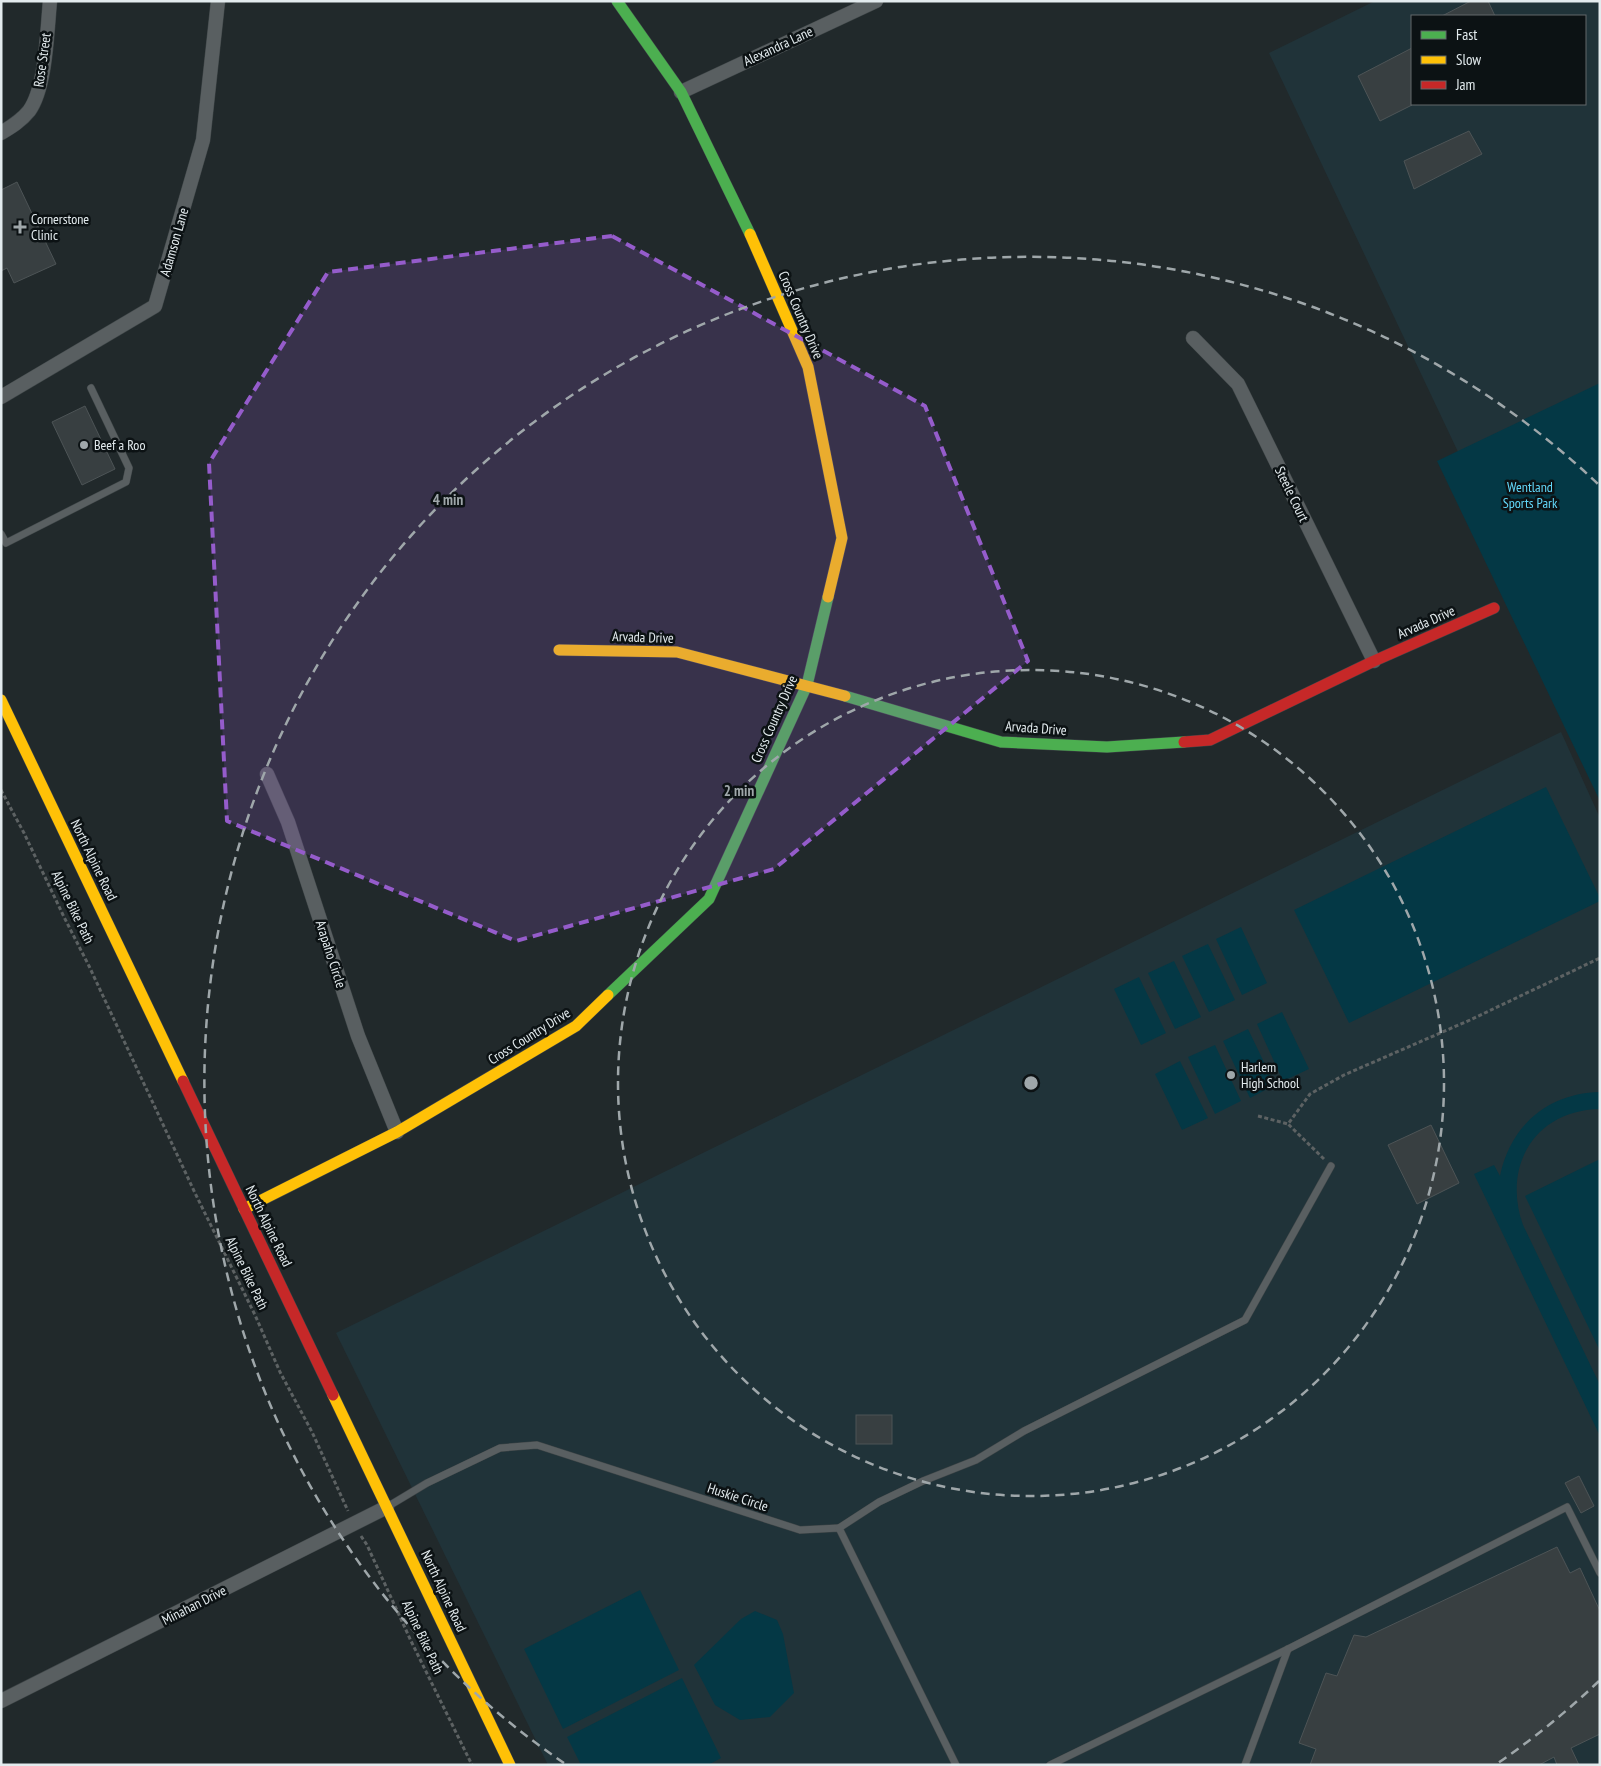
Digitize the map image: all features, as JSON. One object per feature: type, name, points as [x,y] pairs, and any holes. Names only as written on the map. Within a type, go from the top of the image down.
[{"type":"street","name":"Rose Street","points":[[1,133],[16,124],[29,111],[38,93],[50,1]]},
{"type":"street","name":"Adamson Lane","points":[[1,397],[155,306],[203,140],[218,1]]},
{"type":"street","name":"Cross Country Drive","points":[[244,1209],[397,1132],[576,1026],[709,899],[807,685],[842,538],[808,366],[743,219],[682,92],[617,1]]},
{"type":"street","name":"Alexandra Lane","points":[[682,92],[876,1]]},
{"type":"street","name":"Steele Court","points":[[1193,338],[1238,384],[1374,661]]},
{"type":"street","name":"Arvada Drive","points":[[559,650],[677,652],[807,685],[1001,742],[1107,747],[1210,740],[1374,661],[1494,608]]},
{"type":"street","name":"North Alpine Road","points":[[2,704],[510,1765]]},
{"type":"street","name":"Arapaho Circle","points":[[268,774],[288,822],[358,1036],[397,1132]]},
{"type":"street","name":"Minahan Drive","points":[[1,1701],[387,1507]]},
{"type":"lane","points":[[1,534],[6,543],[126,482],[129,468],[91,388]]},
{"type":"lane","points":[[956,1765],[839,1528],[878,1502],[976,1460],[1024,1431],[1245,1320],[1331,1166]]},
{"type":"lane","name":"Huskie Circle","points":[[387,1507],[427,1482],[500,1448],[537,1445],[800,1530],[839,1528]]},
{"type":"lane","points":[[1050,1765],[1288,1649],[1567,1508],[1600,1573]]},
{"type":"lane","points":[[1245,1765],[1288,1649]]},
{"type":"path","name":"Alpine Bike Path","points":[[1,790],[24,833],[113,1016],[195,1193],[255,1315],[280,1372],[312,1432],[319,1452],[354,1524],[367,1544],[411,1641],[472,1765]]},
{"type":"path","points":[[1288,1124],[1310,1094],[1344,1075],[1470,1020],[1600,958]]},
{"type":"path","points":[[1258,1116],[1288,1124],[1331,1166]]},
{"type":"highlighted area","points":[[612,236],[925,406],[1028,661],[774,869],[516,941],[227,821],[209,463],[328,272]]},
{"type":"shaded area","points":[[1375,1],[1600,1],[1600,385],[1460,456],[1269,53]]},
{"type":"shaded area","name":"Harlem High School","points":[[1561,732],[1600,818],[1600,1765],[548,1765],[336,1333]]},
{"type":"green space","name":"Wentland Sports Park","points":[[1600,383],[1600,801],[1437,461]]},
{"type":"green space","points":[[1546,787],[1600,901],[1349,1023],[1294,910]]},
{"type":"green space","points":[[1241,927],[1267,983],[1242,995],[1216,939]]},
{"type":"green space","points":[[1208,944],[1235,1000],[1209,1012],[1182,956]]},
{"type":"green space","points":[[1174,961],[1201,1017],[1175,1029],[1148,973]]},
{"type":"green space","points":[[1139,977],[1166,1033],[1141,1045],[1114,989]]},
{"type":"green space","points":[[1282,1012],[1309,1069],[1283,1081],[1257,1024]]},
{"type":"green space","points":[[1248,1029],[1275,1085],[1250,1098],[1223,1041]]},
{"type":"green space","points":[[1215,1045],[1241,1101],[1215,1114],[1188,1057]]},
{"type":"green space","points":[[1180,1061],[1208,1118],[1182,1130],[1155,1074]]},
{"type":"green space","points":[[1600,1092],[1600,1109],[1577,1112],[1558,1119],[1542,1131],[1529,1145],[1521,1163],[1517,1182],[1518,1203],[1523,1225],[1600,1385],[1600,1436],[1474,1174],[1494,1165],[1500,1176],[1505,1158],[1522,1128],[1548,1106],[1581,1094]]},
{"type":"green space","points":[[1600,1159],[1600,1351],[1525,1196]]},
{"type":"green space","points":[[640,1590],[679,1670],[563,1729],[524,1649]]},
{"type":"green space","points":[[755,1611],[777,1620],[783,1634],[794,1693],[770,1717],[740,1720],[715,1705],[694,1665],[741,1619]]},
{"type":"green space","points":[[682,1678],[721,1758],[708,1765],[581,1765],[567,1737]]},
{"type":"building","points":[[1471,1],[1488,1],[1495,15],[1444,15]]},
{"type":"building","points":[[1411,49],[1412,105],[1380,121],[1358,76]]},
{"type":"building","points":[[1469,131],[1482,154],[1414,189],[1404,161]]},
{"type":"building","name":"Cornerstone Clinic","points":[[17,182],[56,264],[14,283],[7,268],[1,271],[1,190]]},
{"type":"building","name":"Beef a Roo","points":[[85,406],[115,469],[82,485],[52,422]]},
{"type":"building","points":[[1431,1125],[1459,1183],[1417,1204],[1388,1145]]},
{"type":"building","points":[[856,1415],[892,1415],[892,1444],[856,1444]]},
{"type":"building","points":[[1579,1476],[1594,1506],[1581,1513],[1565,1483]]},
{"type":"building","points":[[1557,1547],[1570,1573],[1580,1568],[1600,1611],[1600,1734],[1571,1748],[1579,1765],[1557,1765],[1554,1757],[1539,1765],[1310,1765],[1316,1749],[1299,1743],[1326,1673],[1337,1676],[1354,1635],[1366,1637]]},
{"type":"traffic: fast","points":[[617,1],[681,92],[750,234]]},
{"type":"traffic: fast","points":[[608,995],[709,899],[807,685],[828,597]]},
{"type":"traffic: fast","points":[[845,696],[1001,742],[1107,747],[1184,742]]},
{"type":"traffic: slow","points":[[750,234],[808,367],[842,538],[828,597]]},
{"type":"traffic: slow","points":[[559,650],[677,652],[845,696]]},
{"type":"traffic: slow","points":[[1,700],[183,1081]]},
{"type":"traffic: slow","points":[[244,1209],[397,1132],[576,1026],[608,995]]},
{"type":"traffic: slow","points":[[333,1395],[510,1765]]},
{"type":"traffic: jam","points":[[1184,742],[1210,740],[1374,661],[1494,608]]},
{"type":"traffic: jam","points":[[183,1081],[333,1395]]},
{"type":"place","name":"Cornerstone Clinic","points":[[20,227]]},
{"type":"place","name":"Beef a Roo","points":[[84,445]]},
{"type":"place","name":"Harlem High School","points":[[1231,1075]]}]
